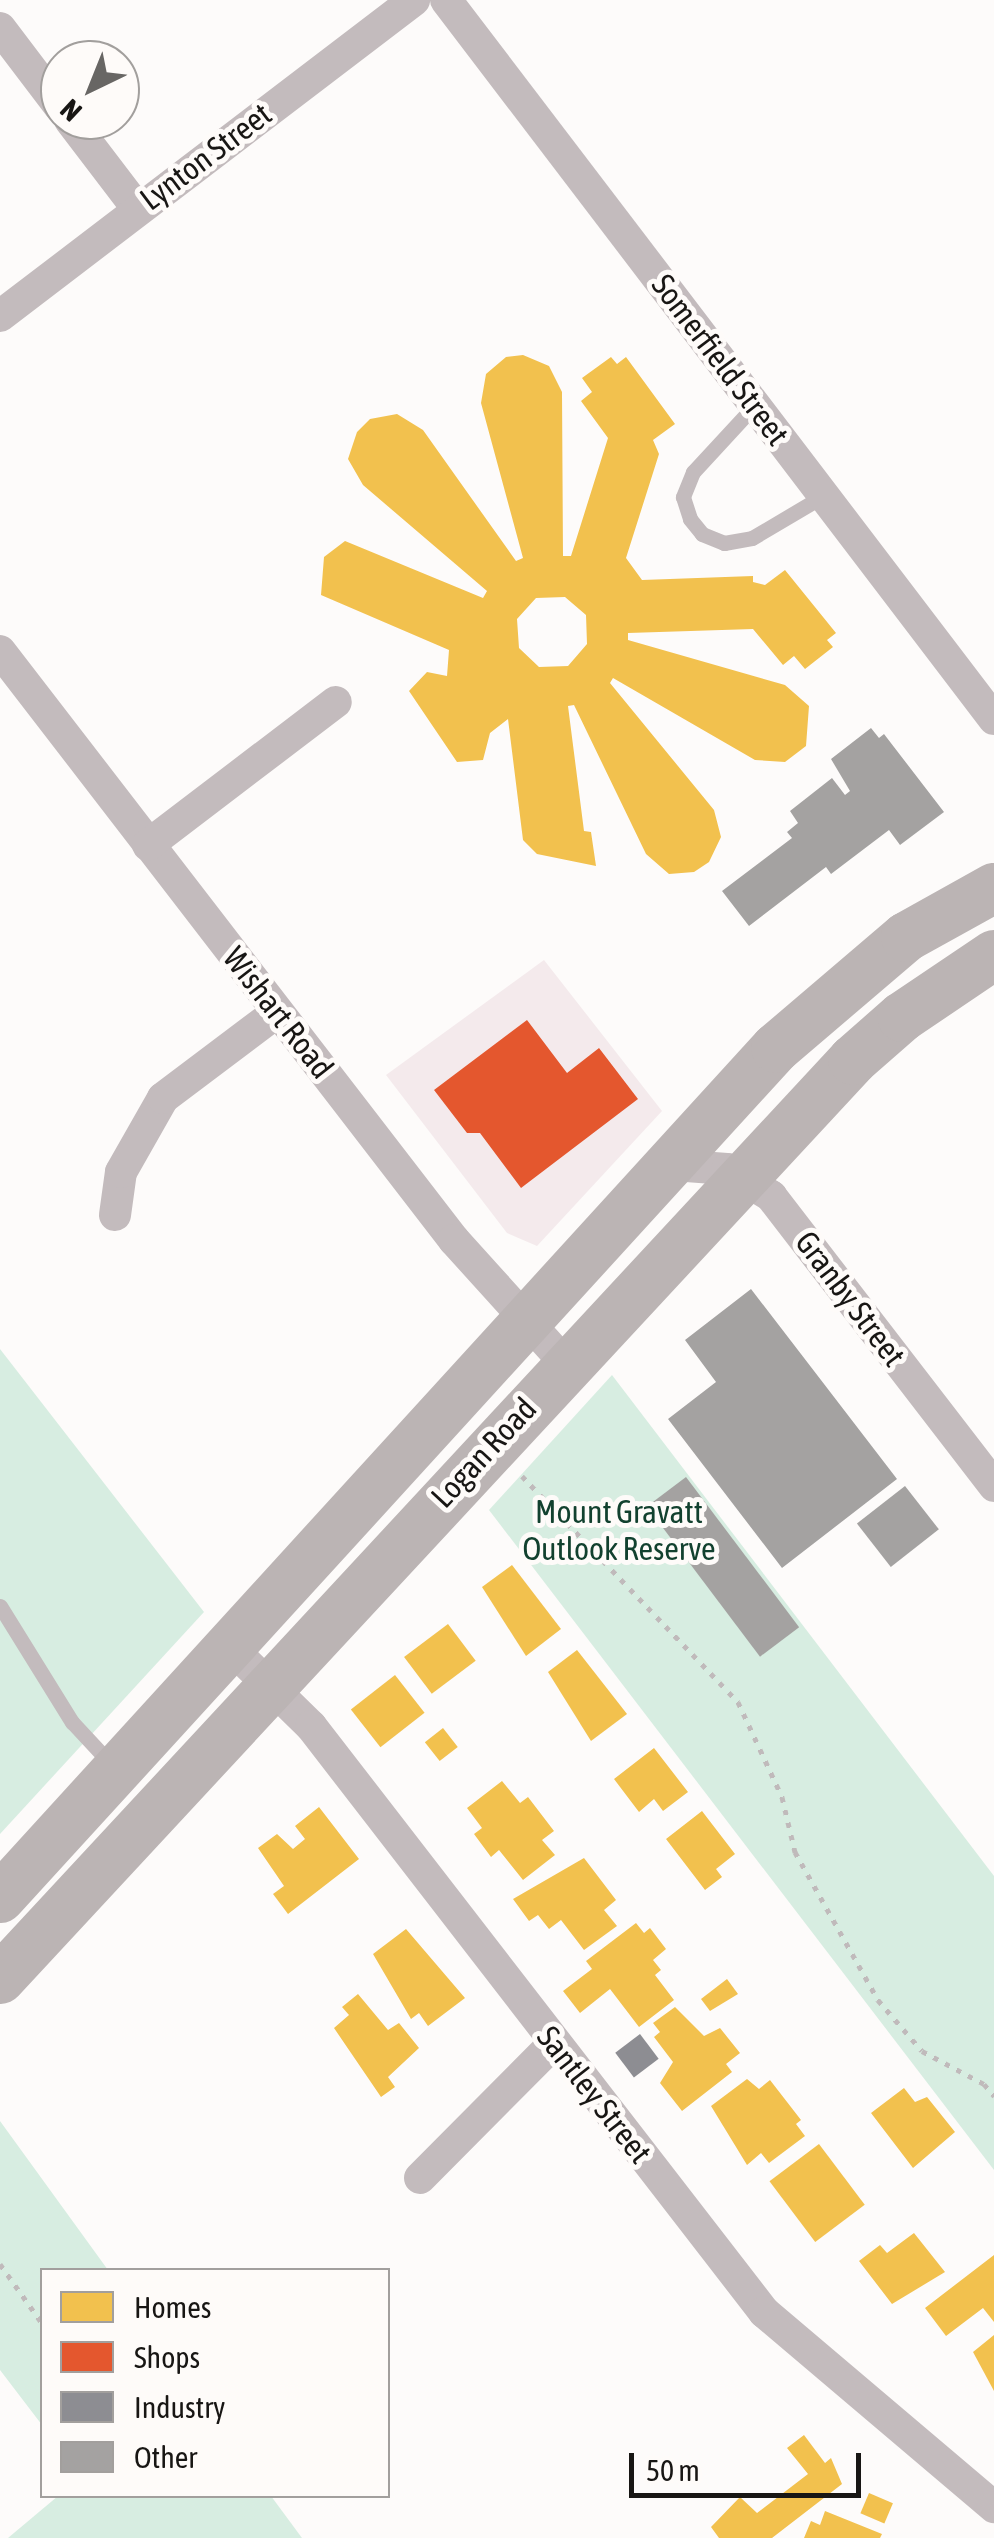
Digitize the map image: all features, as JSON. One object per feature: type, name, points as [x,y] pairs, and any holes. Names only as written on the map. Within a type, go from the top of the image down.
[{"type":"main road","name":"Logan Road","points":[[0,1898],[673,1166],[776,1048],[857,974],[906,936],[994,888]]},
{"type":"main road","name":"Logan Road","points":[[0,1979],[489,1446],[746,1178],[853,1060],[915,1008],[994,955]]},
{"type":"street","name":"Lynton Street","points":[[0,316],[414,0]]},
{"type":"street","name":"Somerfield Street","points":[[446,0],[994,719]]},
{"type":"street","points":[[0,28],[40,81]]},
{"type":"street","points":[[85,140],[137,208]]},
{"type":"street","name":"Wishart Road","points":[[0,651],[277,1012],[528,1324],[568,1366]]},
{"type":"street","points":[[148,845],[336,702]]},
{"type":"street","points":[[115,1216],[121,1172],[163,1098],[277,1012]]},
{"type":"street","name":"Granby Street","points":[[673,1166],[709,1166],[746,1178],[778,1204],[994,1486]]},
{"type":"street","name":"Santley Street","points":[[231,1648],[312,1726],[764,2312],[994,2508]]},
{"type":"street","points":[[420,2178],[554,2043]]},
{"type":"lane","points":[[754,406],[694,472],[683,497],[690,519],[702,534],[724,543],[752,538],[823,496]]},
{"type":"lane","points":[[0,1606],[72,1722],[118,1770]]},
{"type":"path","points":[[489,1446],[738,1702],[782,1796],[796,1852],[878,2000],[922,2051],[984,2084],[994,2096]]},
{"type":"path","points":[[0,2264],[40,2320]]},
{"type":"shaded area","points":[[544,960],[662,1111],[537,1246],[507,1233],[386,1075]]},
{"type":"green space","points":[[0,1349],[204,1612],[0,1834]]},
{"type":"green space","name":"Mount Gravatt Outlook Reserve","points":[[612,1375],[994,1876],[994,2170],[489,1510]]},
{"type":"green space","points":[[0,2121],[107,2268],[40,2268],[40,2422],[0,2370]]},
{"type":"green space","points":[[56,2498],[272,2498],[302,2538],[8,2538]]},
{"type":"building: Homes","points":[[523,355],[549,366],[562,392],[563,556],[571,556],[608,438],[581,401],[592,392],[582,378],[611,357],[617,364],[626,357],[675,424],[653,440],[659,454],[626,558],[642,580],[753,576],[753,582],[765,585],[785,570],[836,633],[827,640],[833,647],[805,669],[794,656],[783,665],[753,629],[628,633],[628,640],[785,685],[809,706],[806,746],[785,762],[755,760],[613,678],[610,683],[714,810],[721,837],[709,862],[694,872],[669,874],[646,854],[574,705],[568,706],[584,831],[591,832],[596,866],[537,854],[523,840],[508,719],[490,733],[483,760],[457,762],[409,691],[427,672],[447,676],[449,650],[321,595],[324,557],[345,541],[483,598],[487,591],[363,485],[348,459],[357,432],[370,419],[397,414],[423,430],[516,561],[523,558],[481,403],[486,374],[506,357]],"holes":[[[565,597],[586,615],[587,644],[568,666],[539,667],[519,648],[517,619],[536,598]]]},
{"type":"building: Homes","points":[[512,1565],[561,1629],[526,1656],[482,1587]]},
{"type":"building: Homes","points":[[448,1624],[476,1661],[432,1694],[404,1657]]},
{"type":"building: Homes","points":[[577,1650],[627,1714],[591,1741],[548,1672]]},
{"type":"building: Homes","points":[[395,1675],[425,1713],[380,1747],[351,1709]]},
{"type":"building: Homes","points":[[443,1728],[458,1747],[440,1761],[425,1742]]},
{"type":"building: Homes","points":[[654,1748],[688,1792],[663,1811],[654,1799],[639,1812],[614,1779]]},
{"type":"building: Homes","points":[[502,1781],[520,1803],[528,1797],[554,1831],[542,1840],[555,1855],[523,1880],[499,1850],[491,1857],[474,1834],[482,1828],[467,1808]]},
{"type":"building: Homes","points":[[319,1807],[359,1859],[288,1914],[273,1894],[284,1886],[258,1848],[277,1834],[293,1849],[305,1839],[295,1826]]},
{"type":"building: Homes","points":[[702,1811],[735,1854],[716,1869],[722,1877],[705,1890],[666,1839]]},
{"type":"building: Homes","points":[[584,1858],[616,1900],[604,1910],[617,1926],[584,1950],[561,1920],[549,1929],[538,1915],[529,1921],[513,1899]]},
{"type":"building: Homes","points":[[636,1923],[644,1933],[650,1928],[666,1949],[653,1960],[661,1970],[655,1975],[674,2000],[639,2027],[610,1989],[580,2013],[563,1991],[592,1969],[586,1961]]},
{"type":"building: Homes","points":[[406,1929],[465,1998],[428,2026],[419,2013],[411,2019],[373,1954]]},
{"type":"building: Homes","points":[[727,1979],[738,1994],[710,2011],[701,1999]]},
{"type":"building: Homes","points":[[358,1994],[388,2030],[399,2023],[419,2048],[388,2077],[395,2087],[381,2097],[334,2028],[349,2015],[342,2007]]},
{"type":"building: Homes","points":[[675,2007],[704,2036],[720,2028],[740,2053],[726,2064],[732,2072],[682,2111],[660,2083],[673,2062],[654,2037],[660,2032],[653,2023]]},
{"type":"building: Homes","points":[[747,2079],[759,2089],[770,2080],[801,2120],[796,2124],[805,2136],[769,2163],[761,2153],[747,2165],[711,2106]]},
{"type":"building: Homes","points":[[904,2088],[915,2102],[927,2097],[955,2132],[913,2168],[871,2113]]},
{"type":"building: Homes","points":[[819,2144],[865,2205],[815,2242],[769,2181]]},
{"type":"building: Homes","points":[[914,2233],[945,2272],[892,2304],[859,2261],[880,2245],[887,2253]]},
{"type":"building: Homes","points":[[994,2255],[994,2322],[983,2308],[946,2336],[925,2308]]},
{"type":"building: Homes","points":[[994,2335],[994,2391],[973,2352]]},
{"type":"building: Homes","points":[[804,2435],[825,2463],[831,2458],[842,2484],[772,2538],[719,2538],[711,2527],[740,2497],[757,2513],[808,2474],[787,2448]]},
{"type":"building: Homes","points":[[869,2493],[893,2503],[884,2523],[860,2513]]},
{"type":"building: Homes","points":[[825,2511],[882,2534],[880,2538],[804,2538],[811,2521],[820,2525]]},
{"type":"building: Shops","points":[[527,1020],[567,1073],[599,1048],[638,1099],[521,1188],[480,1133],[467,1133],[434,1090]]},
{"type":"building: Industry","points":[[640,2034],[659,2059],[634,2077],[615,2053]]},
{"type":"building: Other","points":[[871,728],[879,738],[884,734],[944,812],[900,845],[889,830],[831,874],[826,867],[749,926],[722,891],[792,838],[787,832],[798,823],[790,811],[832,778],[845,795],[850,791],[831,759]]},
{"type":"building: Other","points":[[751,1289],[897,1479],[782,1568],[668,1419],[716,1382],[685,1340]]},
{"type":"building: Other","points":[[686,1477],[799,1627],[760,1657],[647,1506]]},
{"type":"building: Other","points":[[905,1486],[939,1529],[891,1567],[857,1524]]}]
